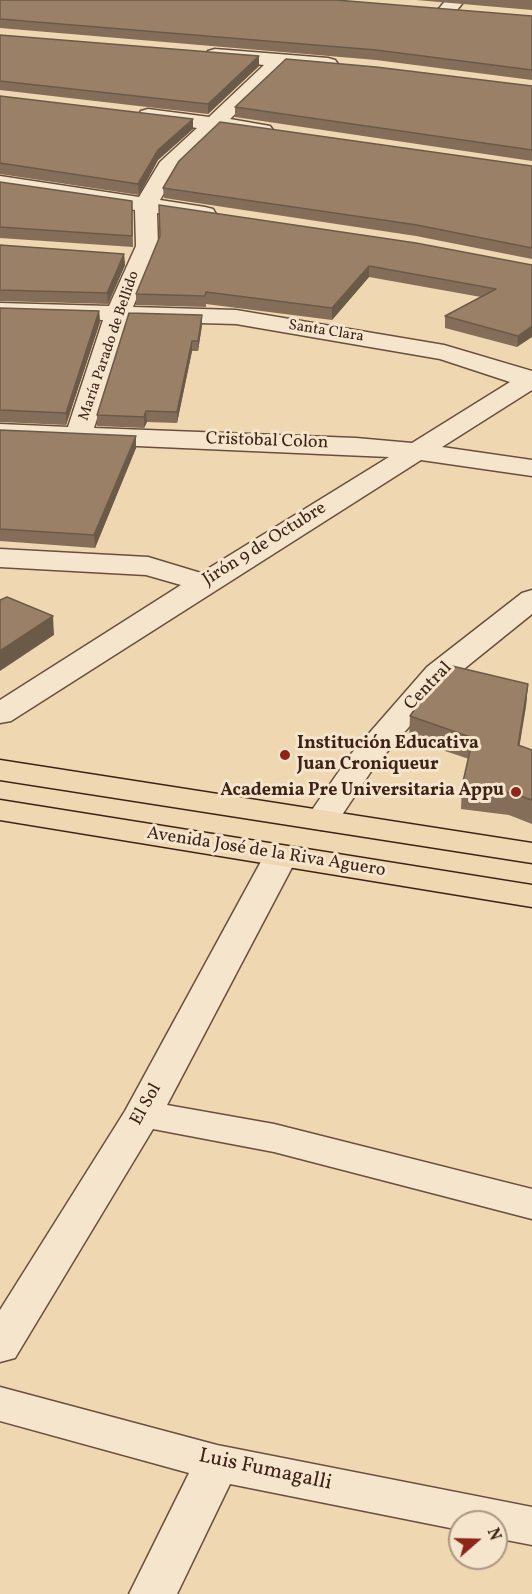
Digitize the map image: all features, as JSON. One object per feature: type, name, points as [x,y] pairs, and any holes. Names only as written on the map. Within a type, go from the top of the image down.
[{"type":"main road","points":[[0,770],[532,853]]},
{"type":"main road","name":"Avenida José de la Riva Aguero","points":[[0,810],[532,896]]},
{"type":"street","points":[[422,9],[456,8]]},
{"type":"street","points":[[197,53],[344,65]]},
{"type":"street","points":[[146,205],[168,167],[280,60]]},
{"type":"street","points":[[129,113],[285,134]]},
{"type":"street","points":[[0,183],[228,217]]},
{"type":"street","name":"María Parado de Bellido","points":[[79,435],[118,313],[147,246],[146,205]]},
{"type":"street","points":[[118,255],[142,257]]},
{"type":"street","name":"Santa Clara","points":[[0,310],[236,317],[444,352],[531,380]]},
{"type":"street","name":"Jirón 9 de Octubre","points":[[0,714],[531,380]]},
{"type":"street","name":"Cristobal Colon","points":[[0,432],[356,446],[416,451],[532,468]]},
{"type":"street","points":[[0,558],[148,566],[205,583]]},
{"type":"street","name":"Central","points":[[322,820],[362,761],[438,674],[528,606]]},
{"type":"street","name":"El Sol","points":[[0,1346],[143,1113],[281,856]]},
{"type":"street","points":[[143,1113],[274,1138],[532,1204]]},
{"type":"street","name":"Luis Fumagalli","points":[[0,1404],[217,1463],[532,1526]]},
{"type":"street","points":[[153,1594],[217,1463]]},
{"type":"building","points":[[0,0],[336,0],[532,16],[532,70],[376,50],[0,19]]},
{"type":"building","points":[[0,35],[259,56],[208,104],[0,81]]},
{"type":"building","points":[[286,59],[376,67],[532,86],[532,150],[235,107]]},
{"type":"building","points":[[0,96],[193,119],[158,150],[138,184],[0,163]]},
{"type":"building","points":[[220,122],[532,166],[532,248],[417,225],[163,188],[179,161]]},
{"type":"building","points":[[0,182],[132,201],[132,236],[0,227]]},
{"type":"building","points":[[159,205],[416,243],[532,265],[532,326],[518,336],[445,316],[496,289],[369,266],[332,308],[206,292],[205,296],[136,294],[160,236]]},
{"type":"building","points":[[0,245],[124,254],[107,293],[0,290]]},
{"type":"building","points":[[0,308],[99,311],[66,413],[0,410]]},
{"type":"building","points":[[129,313],[202,315],[198,341],[192,341],[177,412],[146,411],[144,417],[97,415]]},
{"type":"building","points":[[0,430],[136,436],[94,535],[0,529]]},
{"type":"building","points":[[7,597],[53,616],[0,651],[0,600]]},
{"type":"building","points":[[448,665],[528,684],[518,745],[532,750],[532,800],[511,793],[462,786],[473,738],[410,716],[433,682]]},
{"type":"place","name":"Institución Educativa Juan Croniqueur","points":[[285,755]]},
{"type":"place","name":"Academia Pre Universitaria Appu","points":[[516,792]]}]
